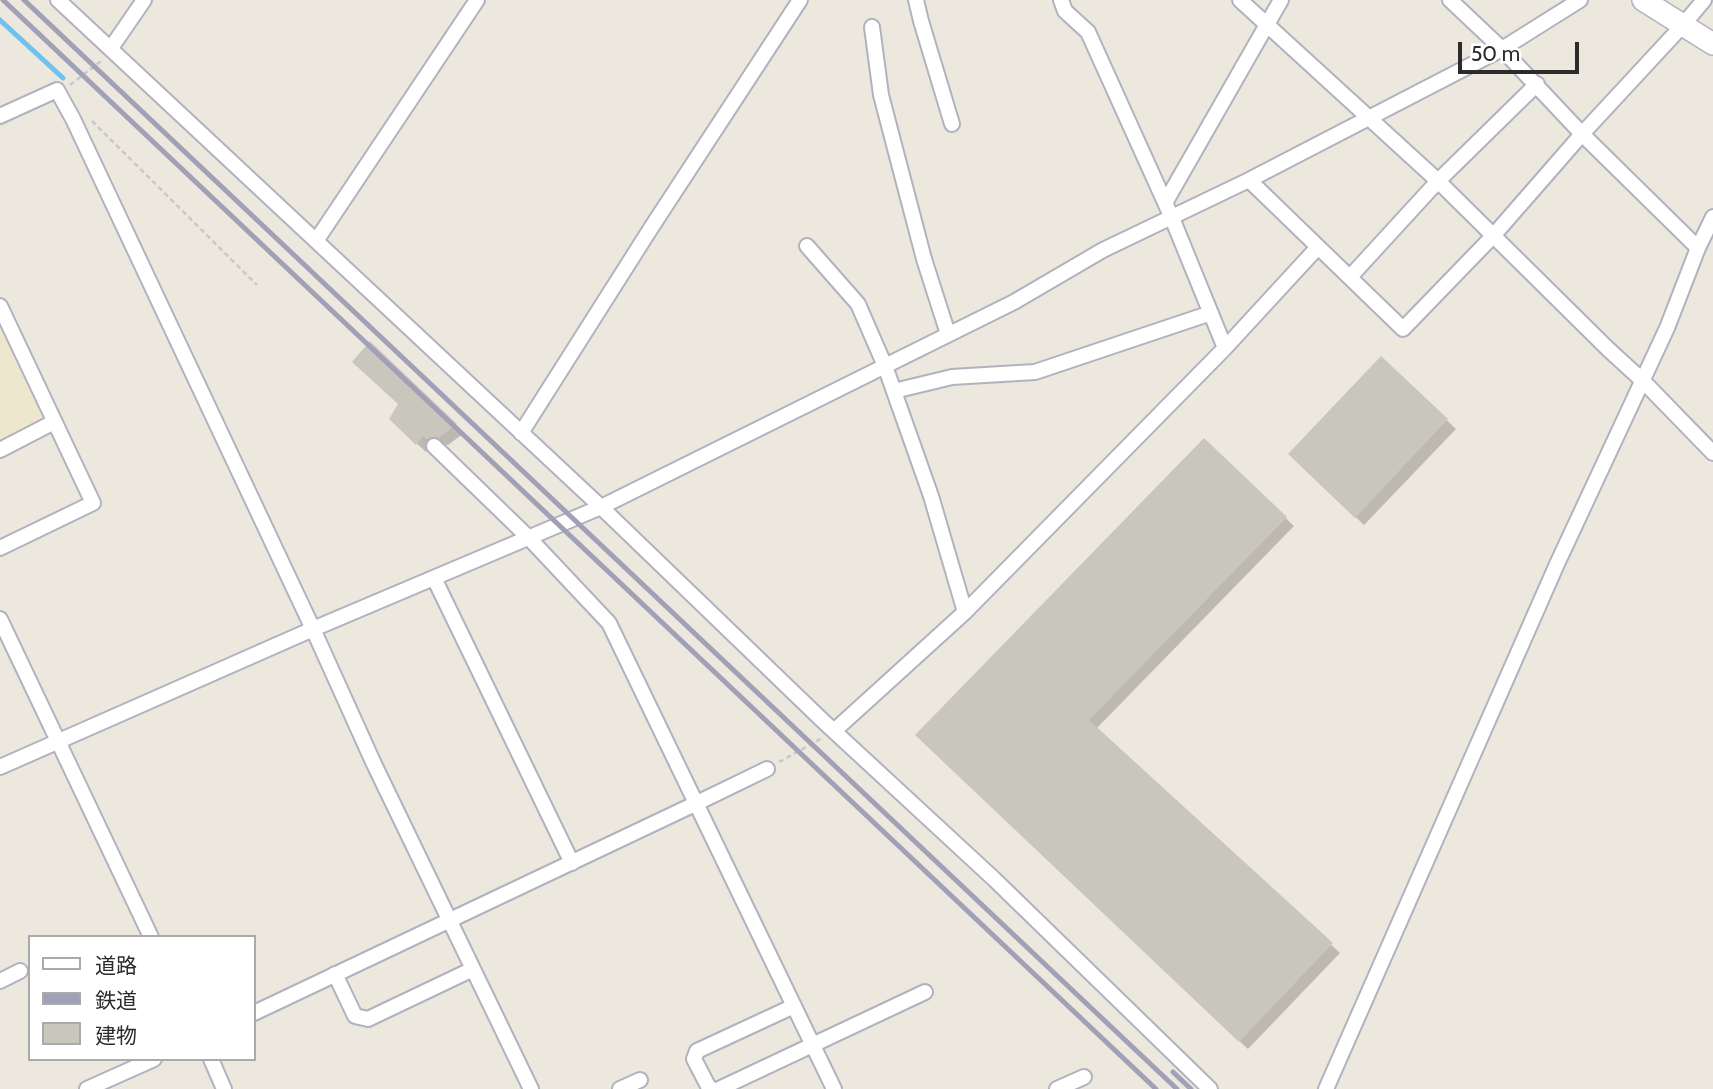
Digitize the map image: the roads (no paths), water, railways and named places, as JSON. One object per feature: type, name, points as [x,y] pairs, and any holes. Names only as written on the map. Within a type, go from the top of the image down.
[{"type":"main road","points":[[1643,0],[1713,44]]},
{"type":"street","points":[[58,0],[601,507],[834,731],[994,879],[1210,1089]]},
{"type":"street","points":[[111,48],[144,0]]},
{"type":"street","points":[[316,241],[477,0]]},
{"type":"street","points":[[521,433],[800,0]]},
{"type":"street","points":[[916,0],[952,124]]},
{"type":"street","points":[[1061,0],[1065,11],[1088,32],[1172,218],[1225,348]]},
{"type":"street","points":[[1240,0],[1438,181],[1713,453]]},
{"type":"street","points":[[1165,204],[1281,0]]},
{"type":"street","points":[[1450,0],[1502,48],[1582,134],[1698,248]]},
{"type":"street","points":[[0,767],[313,629],[601,507],[1014,302],[1103,250],[1249,180],[1502,48],[1580,0]]},
{"type":"street","points":[[1249,180],[1403,329],[1493,236],[1704,0]]},
{"type":"street","points":[[872,27],[881,95],[924,259],[948,334]]},
{"type":"street","points":[[1350,277],[1438,181],[1537,84]]},
{"type":"street","points":[[0,116],[57,90],[59,93],[313,629],[374,764],[531,1089]]},
{"type":"street","points":[[1326,1089],[1557,565],[1667,328],[1713,217]]},
{"type":"street","points":[[807,246],[858,304],[885,366],[931,496],[965,612]]},
{"type":"street","points":[[834,731],[965,612],[1225,348],[1318,247]]},
{"type":"street","points":[[0,306],[93,503],[0,548]]},
{"type":"street","points":[[894,391],[952,377],[1035,373],[1210,313]]},
{"type":"street","points":[[0,450],[54,422]]},
{"type":"street","points":[[434,446],[529,538],[609,622],[834,1089]]},
{"type":"street","points":[[434,578],[572,863]]},
{"type":"street","points":[[0,618],[150,935]]},
{"type":"street","points":[[256,1012],[767,769]]},
{"type":"street","points":[[335,974],[355,1016],[368,1019],[472,969]]},
{"type":"street","points":[[0,981],[20,971]]},
{"type":"street","points":[[719,1089],[925,992]]},
{"type":"street","points":[[712,1089],[695,1059],[697,1051],[794,1006]]},
{"type":"street","points":[[87,1089],[150,1061]]},
{"type":"street","points":[[212,1061],[224,1089]]},
{"type":"street","points":[[1057,1089],[1084,1077]]},
{"type":"street","points":[[621,1089],[640,1080]]},
{"type":"waterway","points":[[0,20],[63,78]]},
{"type":"railway","points":[[3,0],[1156,1089]]},
{"type":"railway","points":[[24,0],[1177,1089]]},
{"type":"railway","points":[[1173,1072],[1191,1089]]}]
